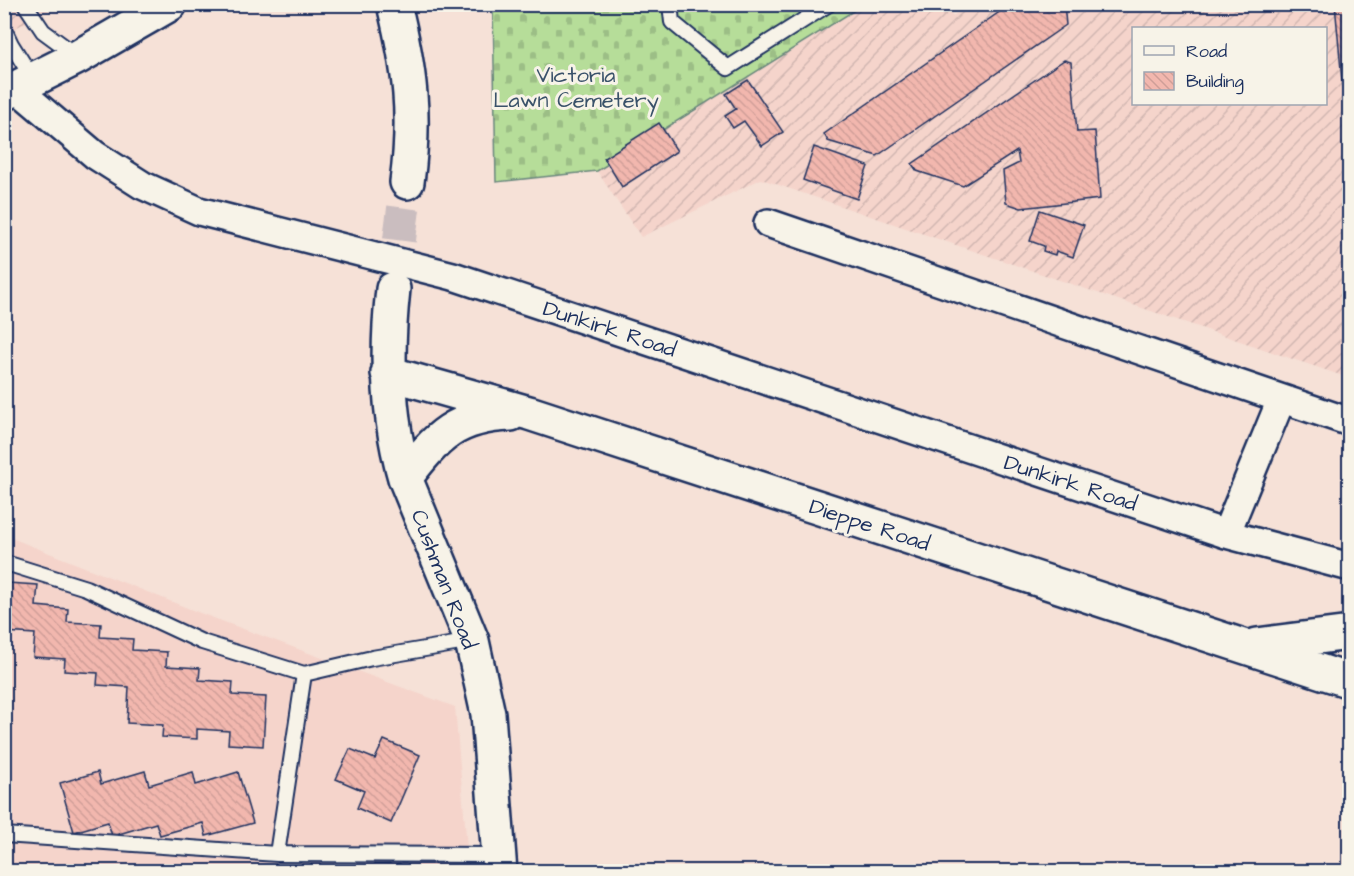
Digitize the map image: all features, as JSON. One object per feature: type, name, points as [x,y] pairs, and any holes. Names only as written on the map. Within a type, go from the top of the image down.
[{"type":"street","points":[[18,87],[78,57],[170,4]]},
{"type":"street","points":[[394,4],[409,67],[412,102],[407,182]]},
{"type":"street","name":"Dunkirk Road","points":[[18,87],[95,155],[142,185],[199,211],[453,276],[1226,534],[1347,568]]},
{"type":"street","points":[[768,223],[1350,422]]},
{"type":"street","name":"Cushman Road","points":[[393,289],[388,373],[394,424],[405,478],[472,641],[488,714],[500,863]]},
{"type":"street","name":"Dieppe Road","points":[[388,373],[529,413],[1249,646],[1350,681]]},
{"type":"street","points":[[1226,534],[1281,400]]},
{"type":"street","points":[[405,478],[429,447],[452,428],[469,419],[529,413]]},
{"type":"street","points":[[1249,646],[1350,633]]},
{"type":"lane","points":[[25,4],[43,31],[78,57]]},
{"type":"lane","points":[[670,4],[672,22],[728,68],[829,4]]},
{"type":"lane","points":[[4,29],[11,44],[18,87]]},
{"type":"lane","points":[[4,565],[86,588],[202,642],[304,674],[372,658],[472,641]]},
{"type":"lane","points":[[277,854],[304,674]]},
{"type":"lane","points":[[4,835],[277,854],[500,863]]},
{"type":"shaded area","points":[[969,4],[1349,5],[1349,378],[761,179],[641,237],[597,171],[863,5],[945,5],[953,16]]},
{"type":"shaded area","points":[[4,5],[58,5],[12,30]]},
{"type":"shaded area","points":[[4,535],[200,613],[455,707],[469,871],[5,871]]},
{"type":"green space","name":"Victoria Lawn Cemetery","points":[[493,5],[863,5],[597,171],[496,182]]},
{"type":"building","points":[[1011,4],[1064,4],[1066,25],[877,156],[828,141],[824,134]]},
{"type":"building","points":[[1335,4],[1350,4],[1350,168]]},
{"type":"building","points":[[1064,60],[1071,62],[1077,132],[1095,131],[1100,199],[1021,208],[1006,203],[1003,171],[1019,163],[1017,151],[963,186],[917,171],[912,164]]},
{"type":"building","points":[[748,80],[783,132],[762,146],[744,121],[733,128],[725,116],[736,109],[726,94]]},
{"type":"building","points":[[659,123],[677,151],[622,187],[604,158]]},
{"type":"building","points":[[814,147],[868,166],[857,199],[803,180]]},
{"type":"building","points":[[1040,210],[1084,225],[1073,257],[1056,251],[1055,255],[1043,251],[1044,246],[1030,241]]},
{"type":"building","points":[[7,583],[38,585],[36,606],[68,609],[67,622],[101,624],[100,637],[133,639],[132,650],[167,652],[166,666],[200,668],[199,680],[233,682],[232,695],[266,697],[263,746],[228,744],[229,731],[197,729],[197,739],[162,737],[163,725],[127,723],[129,687],[97,685],[98,673],[64,671],[65,659],[33,657],[35,634],[4,632]]},
{"type":"building","points":[[384,740],[420,755],[391,823],[357,808],[364,791],[336,779],[350,749],[375,759]]},
{"type":"building","points":[[145,771],[149,785],[193,772],[196,785],[238,772],[253,823],[206,836],[203,823],[160,835],[156,823],[112,836],[108,822],[74,832],[60,783],[98,772],[101,784]]},
{"type":"tunnel","points":[[393,289],[407,182]]}]
